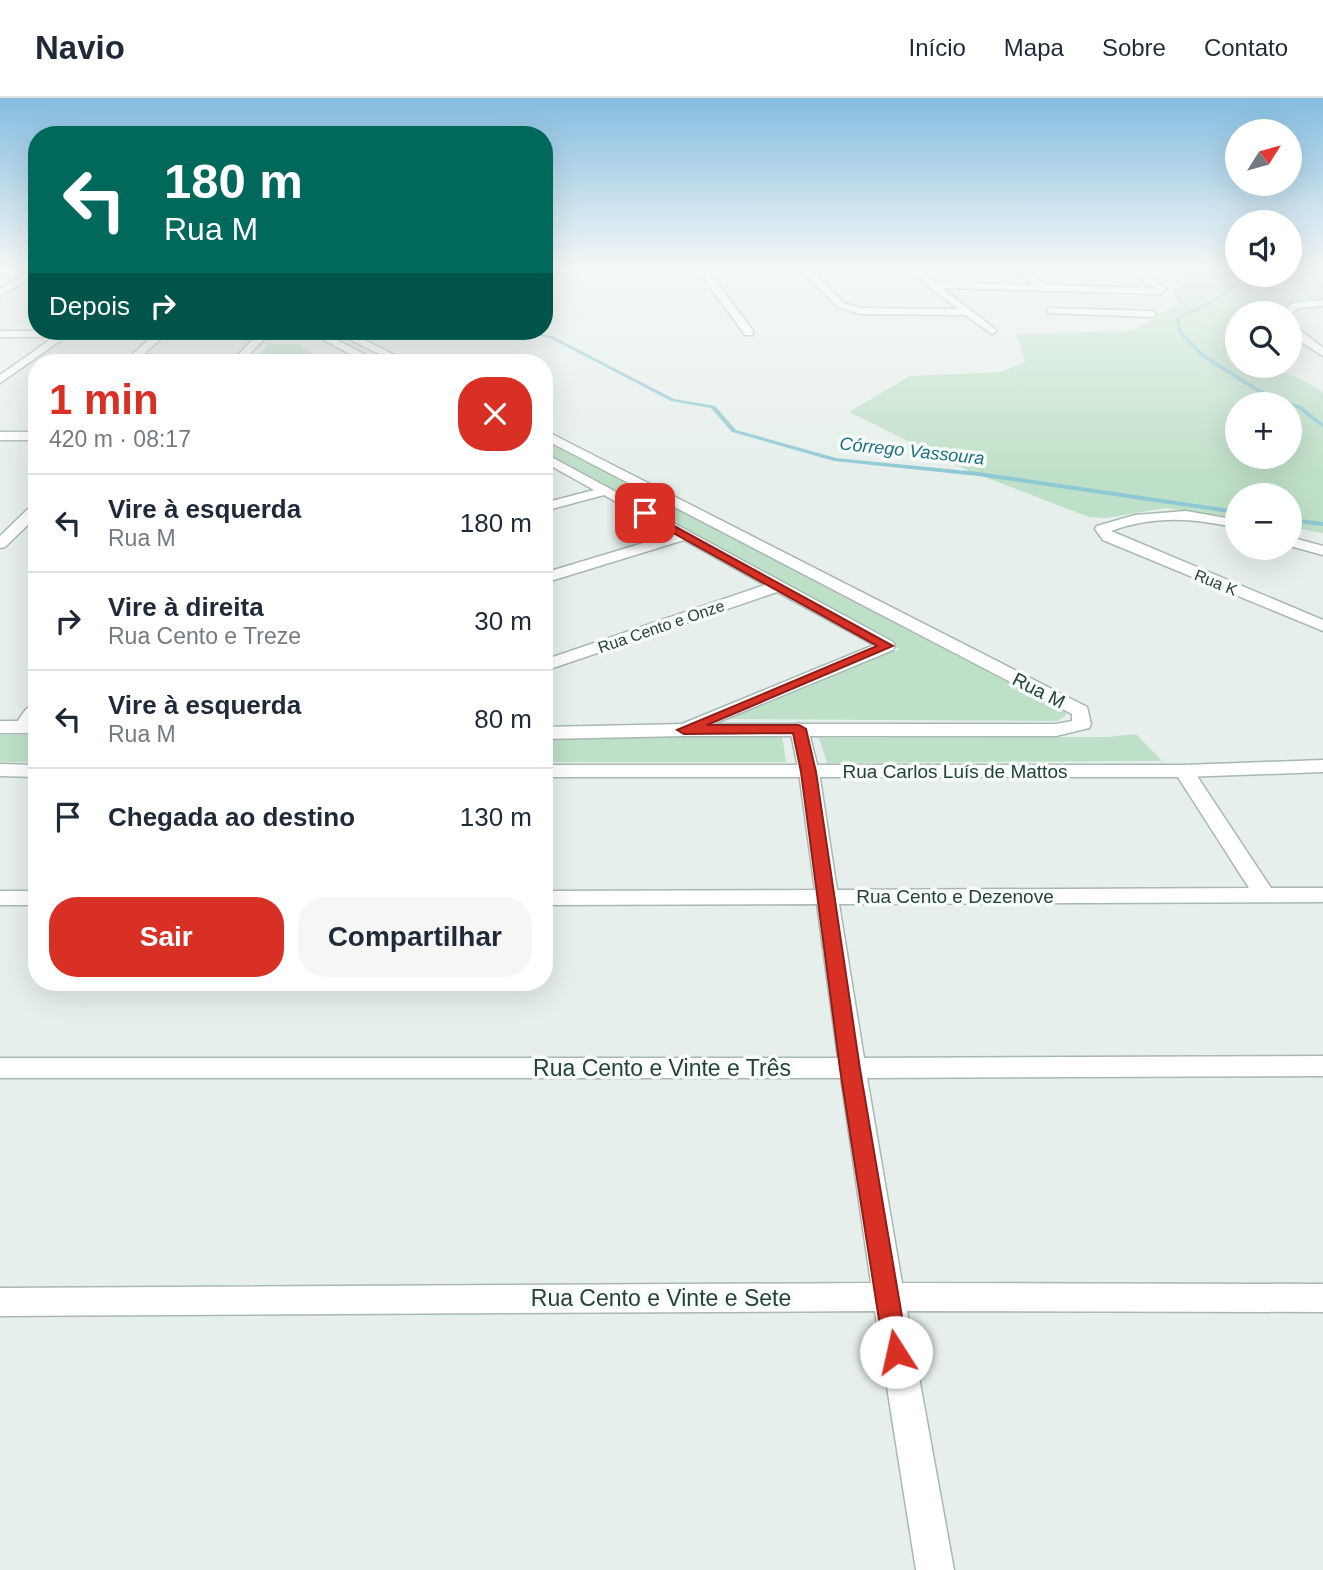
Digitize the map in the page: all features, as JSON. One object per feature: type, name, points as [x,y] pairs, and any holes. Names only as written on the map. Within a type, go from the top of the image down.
[{"type":"street","points":[[1302,337],[1323,337]]},
{"type":"street","points":[[1302,338],[1323,353]]},
{"type":"street","points":[[37,354],[57,340]]},
{"type":"street","points":[[138,354],[155,340]]},
{"type":"street","points":[[244,354],[258,340]]},
{"type":"street","points":[[331,340],[356,354]]},
{"type":"street","points":[[357,340],[388,354]]},
{"type":"street","points":[[0,380],[28,360]]},
{"type":"street","points":[[0,436],[28,436]]},
{"type":"street","name":"Rua M","points":[[553,439],[1081,711],[1082,724],[1056,730],[799,729],[553,733]]},
{"type":"street","points":[[553,462],[887,646],[684,730]]},
{"type":"street","points":[[553,505],[605,491]]},
{"type":"street","name":"Rua K","points":[[1225,521],[1187,514],[1117,522],[1102,529],[1108,537],[1323,626]]},
{"type":"street","points":[[0,544],[28,517]]},
{"type":"street","points":[[553,575],[685,535]]},
{"type":"street","points":[[1302,545],[1323,551]]},
{"type":"street","name":"Rua Cento e Onze","points":[[553,663],[778,586]]},
{"type":"street","points":[[0,727],[28,727]]},
{"type":"street","points":[[799,729],[809,772],[850,1069],[886,1297],[935,1570]]},
{"type":"street","name":"Rua Carlos Luís de Mattos","points":[[553,771],[1184,771],[1323,766]]},
{"type":"street","points":[[0,771],[28,771]]},
{"type":"street","points":[[1184,771],[1264,895]]},
{"type":"street","name":"Rua Cento e Dezenove","points":[[553,898],[1323,895]]},
{"type":"street","points":[[0,898],[28,898]]},
{"type":"street","name":"Rua Cento e Vinte e Três","points":[[0,1068],[850,1069],[1323,1066]]},
{"type":"street","name":"Rua Cento e Vinte e Sete","points":[[0,1303],[886,1297],[1323,1298]]},
{"type":"green space","points":[[1017,336],[1225,336],[1225,378],[1297,378],[1323,393],[1323,533],[1302,529],[1302,483],[1225,483],[1225,516],[1166,508],[1106,518],[1089,517],[969,471],[849,412],[910,376],[1001,372],[1025,362]]},
{"type":"green space","points":[[269,344],[299,344],[315,354],[260,354]]},
{"type":"green space","points":[[553,443],[1070,709],[1057,721],[721,719],[900,649],[553,460]]},
{"type":"green space","points":[[1136,734],[1162,761],[827,763],[819,738],[1107,737]]},
{"type":"green space","points":[[0,735],[28,735],[28,762],[0,762]]},
{"type":"green space","points":[[553,735],[782,735],[786,762],[553,762]]},
{"type":"waterway","points":[[1184,336],[1202,355],[1259,391],[1301,408],[1323,427]]},
{"type":"waterway","name":"Córrego Vassoura","points":[[553,338],[673,400],[713,407],[734,431],[836,460],[978,474],[1225,510]]},
{"type":"waterway","name":"Córrego Vassoura","points":[[1302,521],[1323,524]]},
{"type":"route","points":[[645,513],[887,646],[684,730],[799,729],[809,772],[850,1069],[896,1352]]}]
